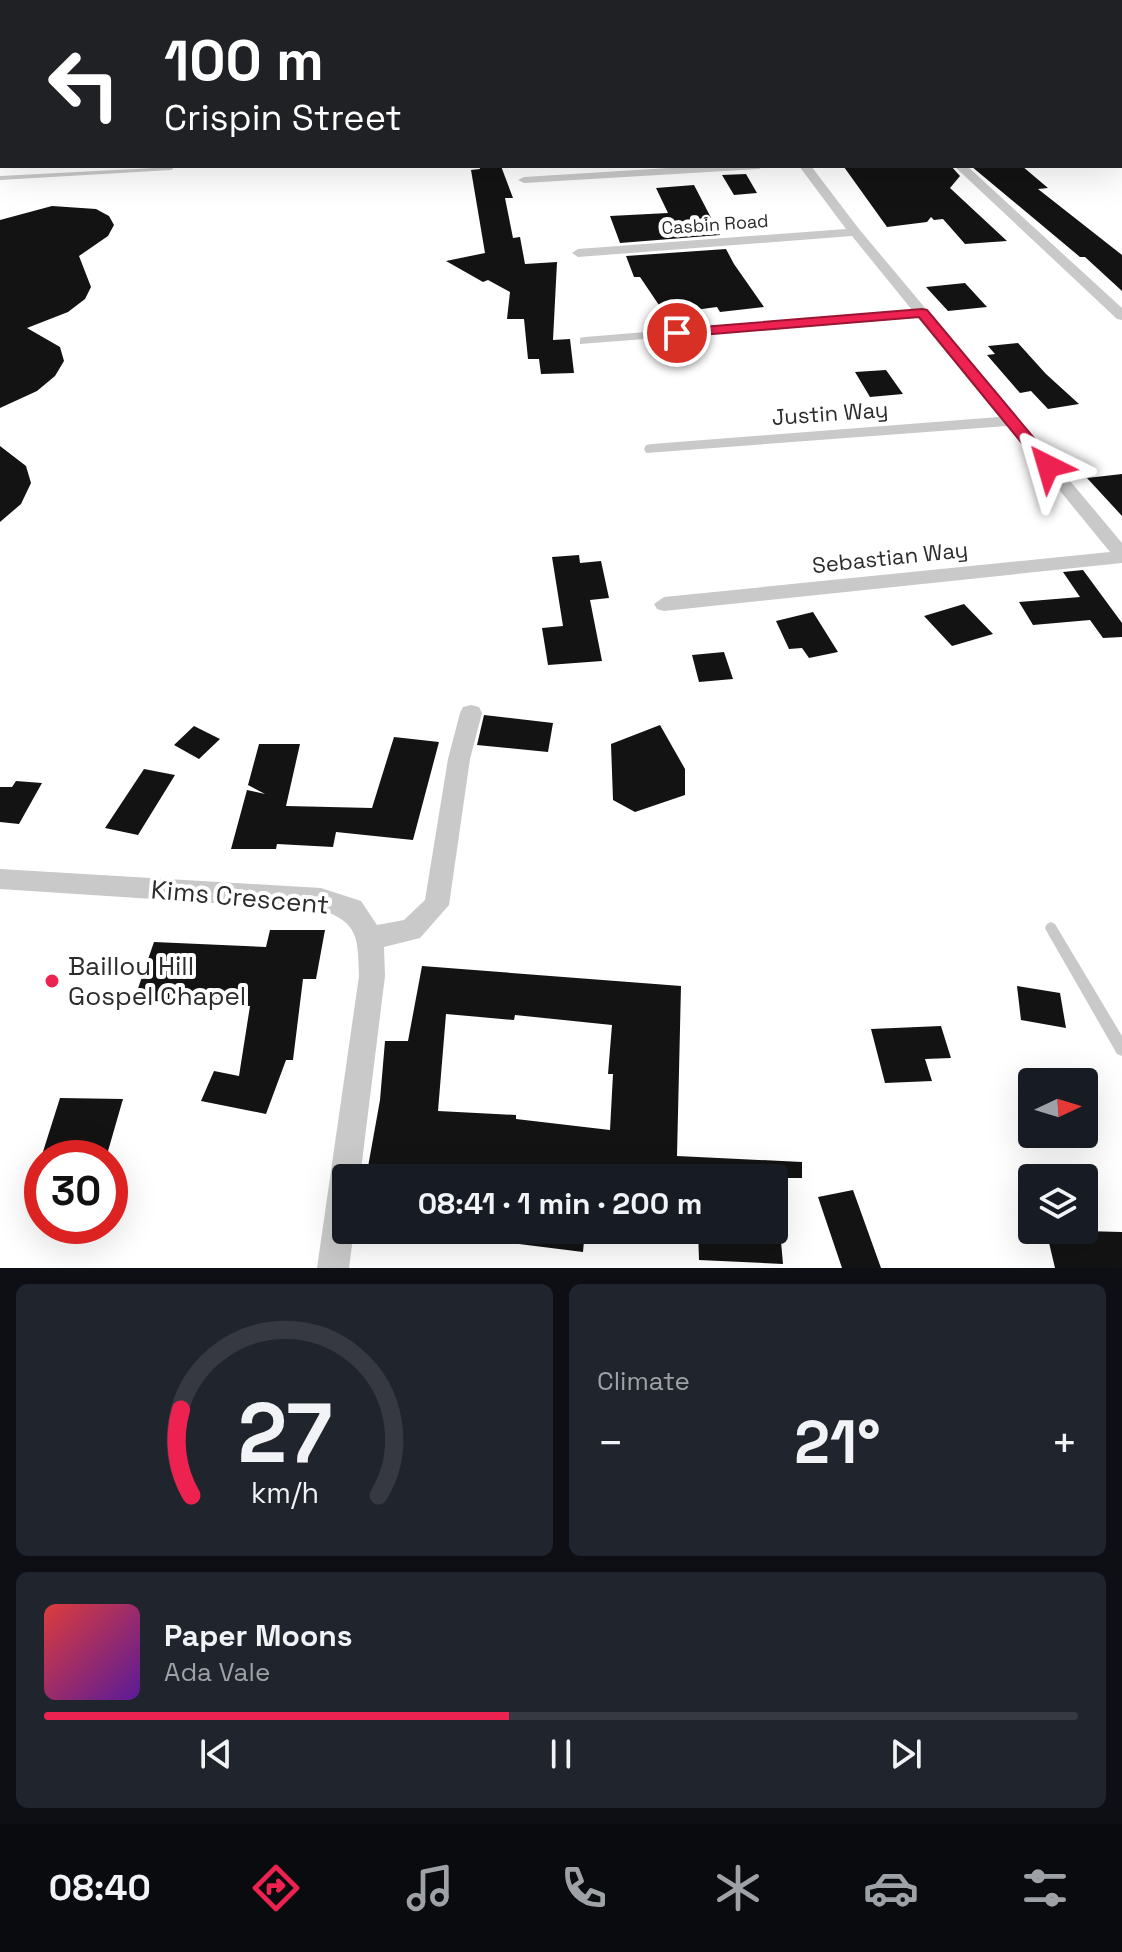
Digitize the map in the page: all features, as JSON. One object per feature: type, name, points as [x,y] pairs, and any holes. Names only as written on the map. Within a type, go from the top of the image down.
[{"type":"street","points":[[524,180],[725,168]]},
{"type":"street","points":[[807,168],[855,232],[1122,556]]},
{"type":"street","points":[[962,168],[1122,316]]},
{"type":"street","name":"Casbin Road","points":[[578,253],[855,232]]},
{"type":"street","points":[[585,341],[922,313]]},
{"type":"street","name":"Justin Way","points":[[652,449],[1012,421]]},
{"type":"street","name":"Sebastian Way","points":[[664,604],[1122,556]]},
{"type":"street","points":[[333,1268],[372,976],[371,938],[411,930],[437,905],[459,759],[471,713]]},
{"type":"street","name":"Kims Crescent","points":[[0,879],[321,899],[352,909],[371,938]]},
{"type":"lane","points":[[0,175],[171,168]]},
{"type":"lane","points":[[1051,928],[1122,1049]]},
{"type":"building","points":[[502,168],[513,198],[505,198],[513,238],[520,237],[525,264],[557,262],[553,340],[570,339],[574,373],[541,374],[539,359],[528,359],[524,319],[507,319],[510,292],[488,280],[483,282],[446,261],[485,253],[471,170]]},
{"type":"building","points":[[845,168],[953,168],[960,176],[950,188],[1007,241],[965,244],[943,219],[934,220],[931,217],[927,222],[887,227]]},
{"type":"building","points":[[973,168],[1024,168],[1048,188],[1038,189],[1122,255],[1122,291],[1085,257],[1080,257]]},
{"type":"building","points":[[746,174],[757,193],[734,195],[722,175]]},
{"type":"building","points":[[694,185],[720,235],[620,243],[610,216],[668,213],[656,188]]},
{"type":"building","points":[[52,206],[96,209],[109,216],[114,225],[108,236],[79,256],[91,287],[85,299],[68,312],[27,328],[60,347],[64,361],[55,376],[37,391],[0,408],[0,220]]},
{"type":"building","points":[[726,249],[764,307],[720,312],[717,307],[665,314],[640,277],[634,277],[626,256]]},
{"type":"building","points":[[965,283],[987,307],[948,311],[926,287]]},
{"type":"building","points":[[1018,343],[1079,404],[1048,409],[1031,391],[1020,393],[987,355],[995,354],[988,346]]},
{"type":"building","points":[[886,370],[903,394],[870,397],[855,372]]},
{"type":"building","points":[[0,446],[26,466],[31,483],[21,504],[0,522]]},
{"type":"building","points":[[1122,474],[1122,516],[1087,478]]},
{"type":"building","points":[[579,555],[580,563],[601,561],[609,598],[590,600],[602,661],[548,665],[542,628],[563,626],[552,557]]},
{"type":"building","points":[[1083,570],[1122,623],[1122,637],[1103,638],[1090,620],[1033,625],[1019,602],[1080,597],[1063,572]]},
{"type":"building","points":[[964,604],[993,634],[952,646],[924,616]]},
{"type":"building","points":[[813,612],[838,652],[809,658],[802,648],[789,649],[776,621]]},
{"type":"building","points":[[724,652],[733,679],[699,682],[692,655]]},
{"type":"building","points":[[484,715],[553,723],[548,752],[477,745]]},
{"type":"building","points":[[660,725],[685,769],[685,795],[635,812],[613,800],[611,744]]},
{"type":"building","points":[[194,726],[220,739],[199,759],[174,745]]},
{"type":"building","points":[[394,737],[439,742],[413,840],[336,832],[333,847],[277,844],[276,849],[231,849],[247,790],[265,794],[248,785],[259,744],[300,744],[286,806],[372,808]]},
{"type":"building","points":[[144,769],[175,775],[138,835],[105,828]]},
{"type":"building","points":[[16,781],[42,783],[19,824],[0,822],[0,787],[12,787]]},
{"type":"building","points":[[270,930],[325,930],[316,979],[303,979],[293,1060],[286,1060],[266,1114],[201,1101],[214,1071],[239,1076],[250,1006],[134,1000],[154,942],[266,947]]},
{"type":"building","points":[[422,966],[681,986],[677,1156],[802,1162],[802,1178],[788,1178],[788,1164],[369,1164],[380,1100],[385,1041],[408,1041]],"holes":[[[446,1014],[514,1020],[515,1015],[612,1025],[608,1074],[613,1074],[610,1130],[516,1119],[516,1115],[438,1111]]]},
{"type":"building","points":[[1017,986],[1060,993],[1066,1028],[1021,1020]]},
{"type":"building","points":[[941,1026],[951,1058],[925,1059],[932,1081],[885,1083],[871,1029]]},
{"type":"building","points":[[60,1098],[123,1099],[111,1140],[47,1140]]},
{"type":"building","points":[[853,1190],[881,1268],[842,1268],[818,1197]]},
{"type":"building","points":[[1098,1231],[1122,1232],[1122,1268],[1055,1268],[1049,1244],[1098,1244]]},
{"type":"building","points":[[519,1244],[584,1244],[583,1252]]},
{"type":"building","points":[[698,1244],[781,1244],[783,1264],[699,1260]]},
{"type":"place","name":"Baillou Hill Gospel Chapel","points":[[52,981]]},
{"type":"route","points":[[677,333],[922,313],[1048,466]]}]
